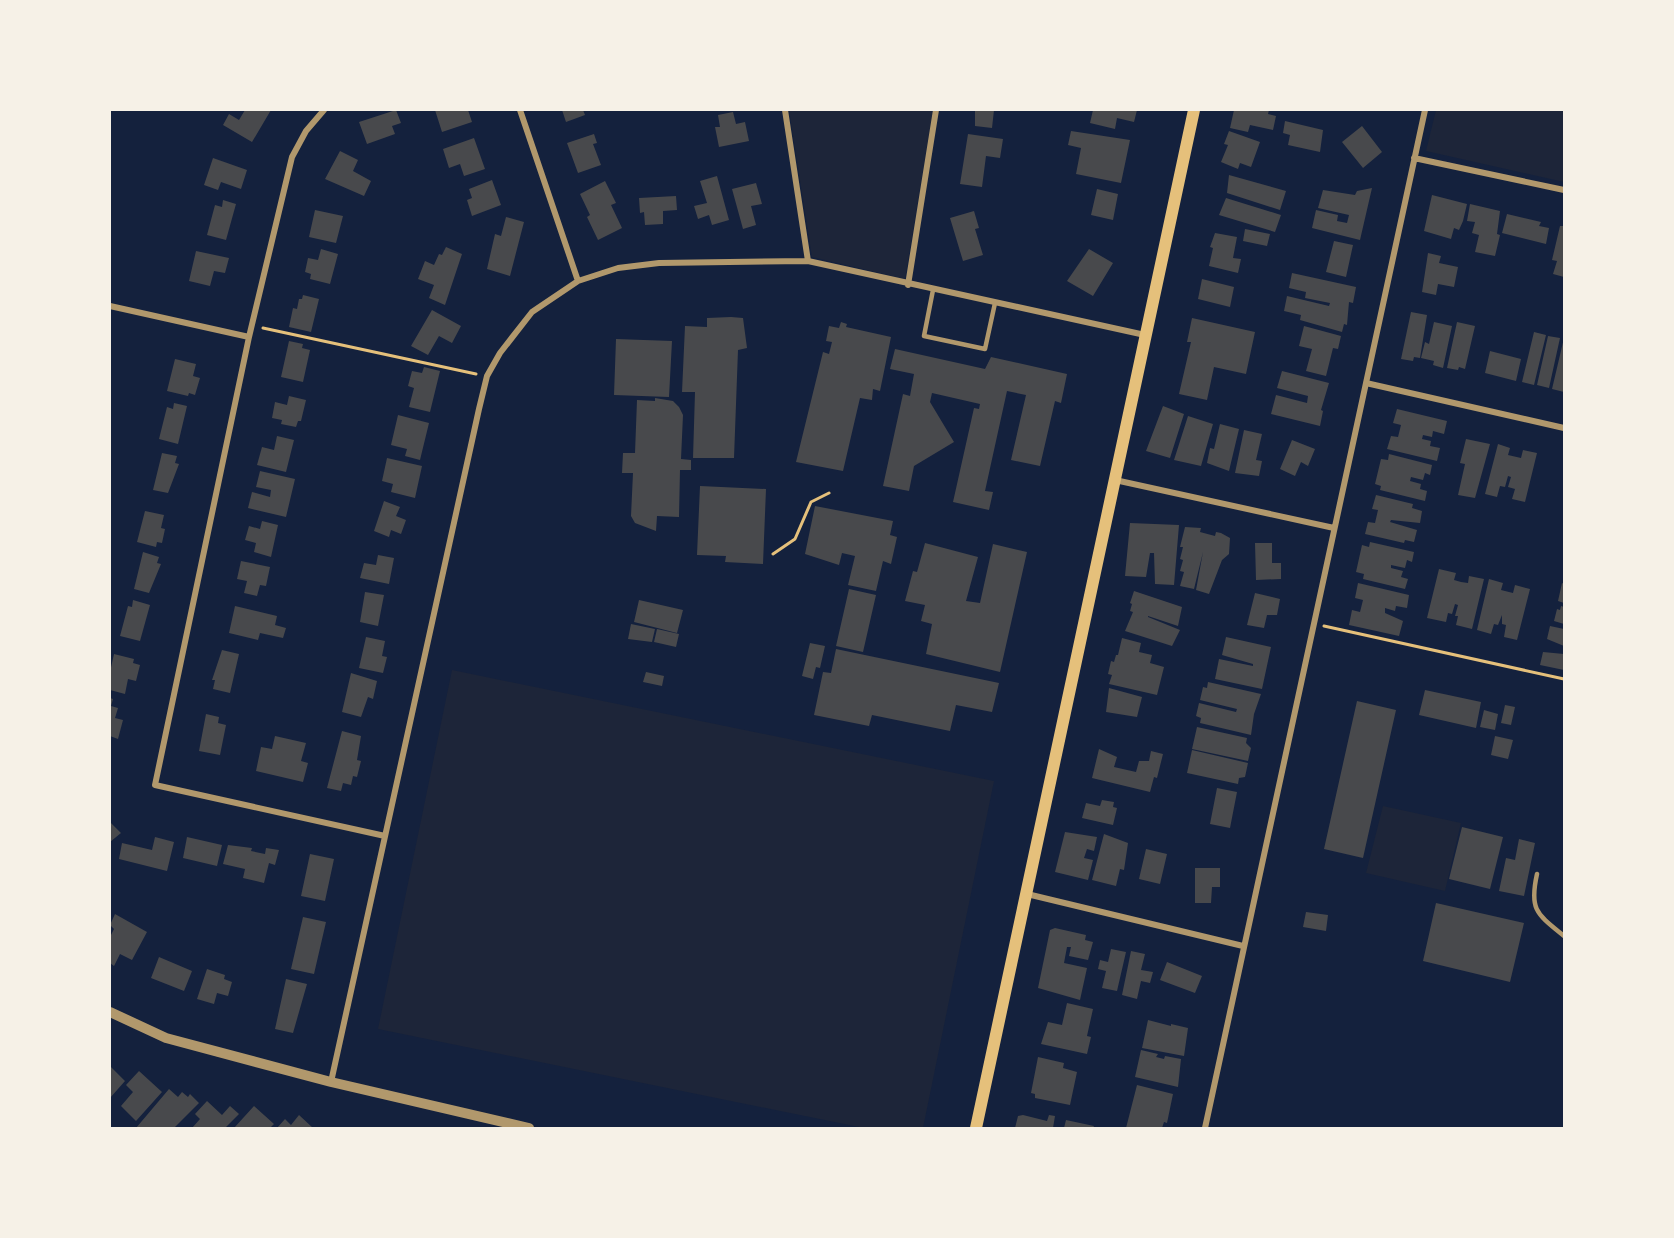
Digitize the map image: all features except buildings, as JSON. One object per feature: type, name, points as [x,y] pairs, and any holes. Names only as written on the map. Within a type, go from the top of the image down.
[{"type":"main road","points":[[976,1128],[1194,110]]},
{"type":"street","points":[[324,110],[306,131],[292,157],[249,337],[155,785],[384,836]]},
{"type":"street","points":[[520,110],[578,281]]},
{"type":"street","points":[[785,110],[808,261]]},
{"type":"street","points":[[908,285],[936,110]]},
{"type":"street","points":[[1205,1128],[1425,110]]},
{"type":"street","points":[[1414,158],[1564,190]]},
{"type":"street","points":[[331,1082],[488,376],[514,331],[532,312],[578,281],[618,268],[659,263],[808,261],[908,285],[1145,335]]},
{"type":"street","points":[[110,306],[249,337]]},
{"type":"street","points":[[1366,383],[1564,428]]},
{"type":"street","points":[[1114,480],[1334,528]]},
{"type":"street","points":[[1027,894],[1243,946]]},
{"type":"street","points":[[110,1012],[166,1038],[331,1082],[529,1128]]},
{"type":"lane","points":[[933,290],[924,336],[985,349],[995,303]]},
{"type":"lane","points":[[1537,874],[1532,897],[1536,908],[1545,920],[1564,936]]},
{"type":"path","points":[[252,326],[488,376]]},
{"type":"path","points":[[773,554],[795,539],[811,502],[829,493]]},
{"type":"path","points":[[1313,624],[1564,679]]},
{"type":"shaded area","points":[[789,110],[933,110],[905,279],[812,257]]},
{"type":"shaded area","points":[[1436,110],[1564,110],[1564,182],[1426,151]]},
{"type":"shaded area","points":[[452,670],[994,781],[923,1128],[864,1128],[378,1029]]},
{"type":"shaded area","points":[[1383,806],[1461,823],[1445,891],[1366,873]]}]
